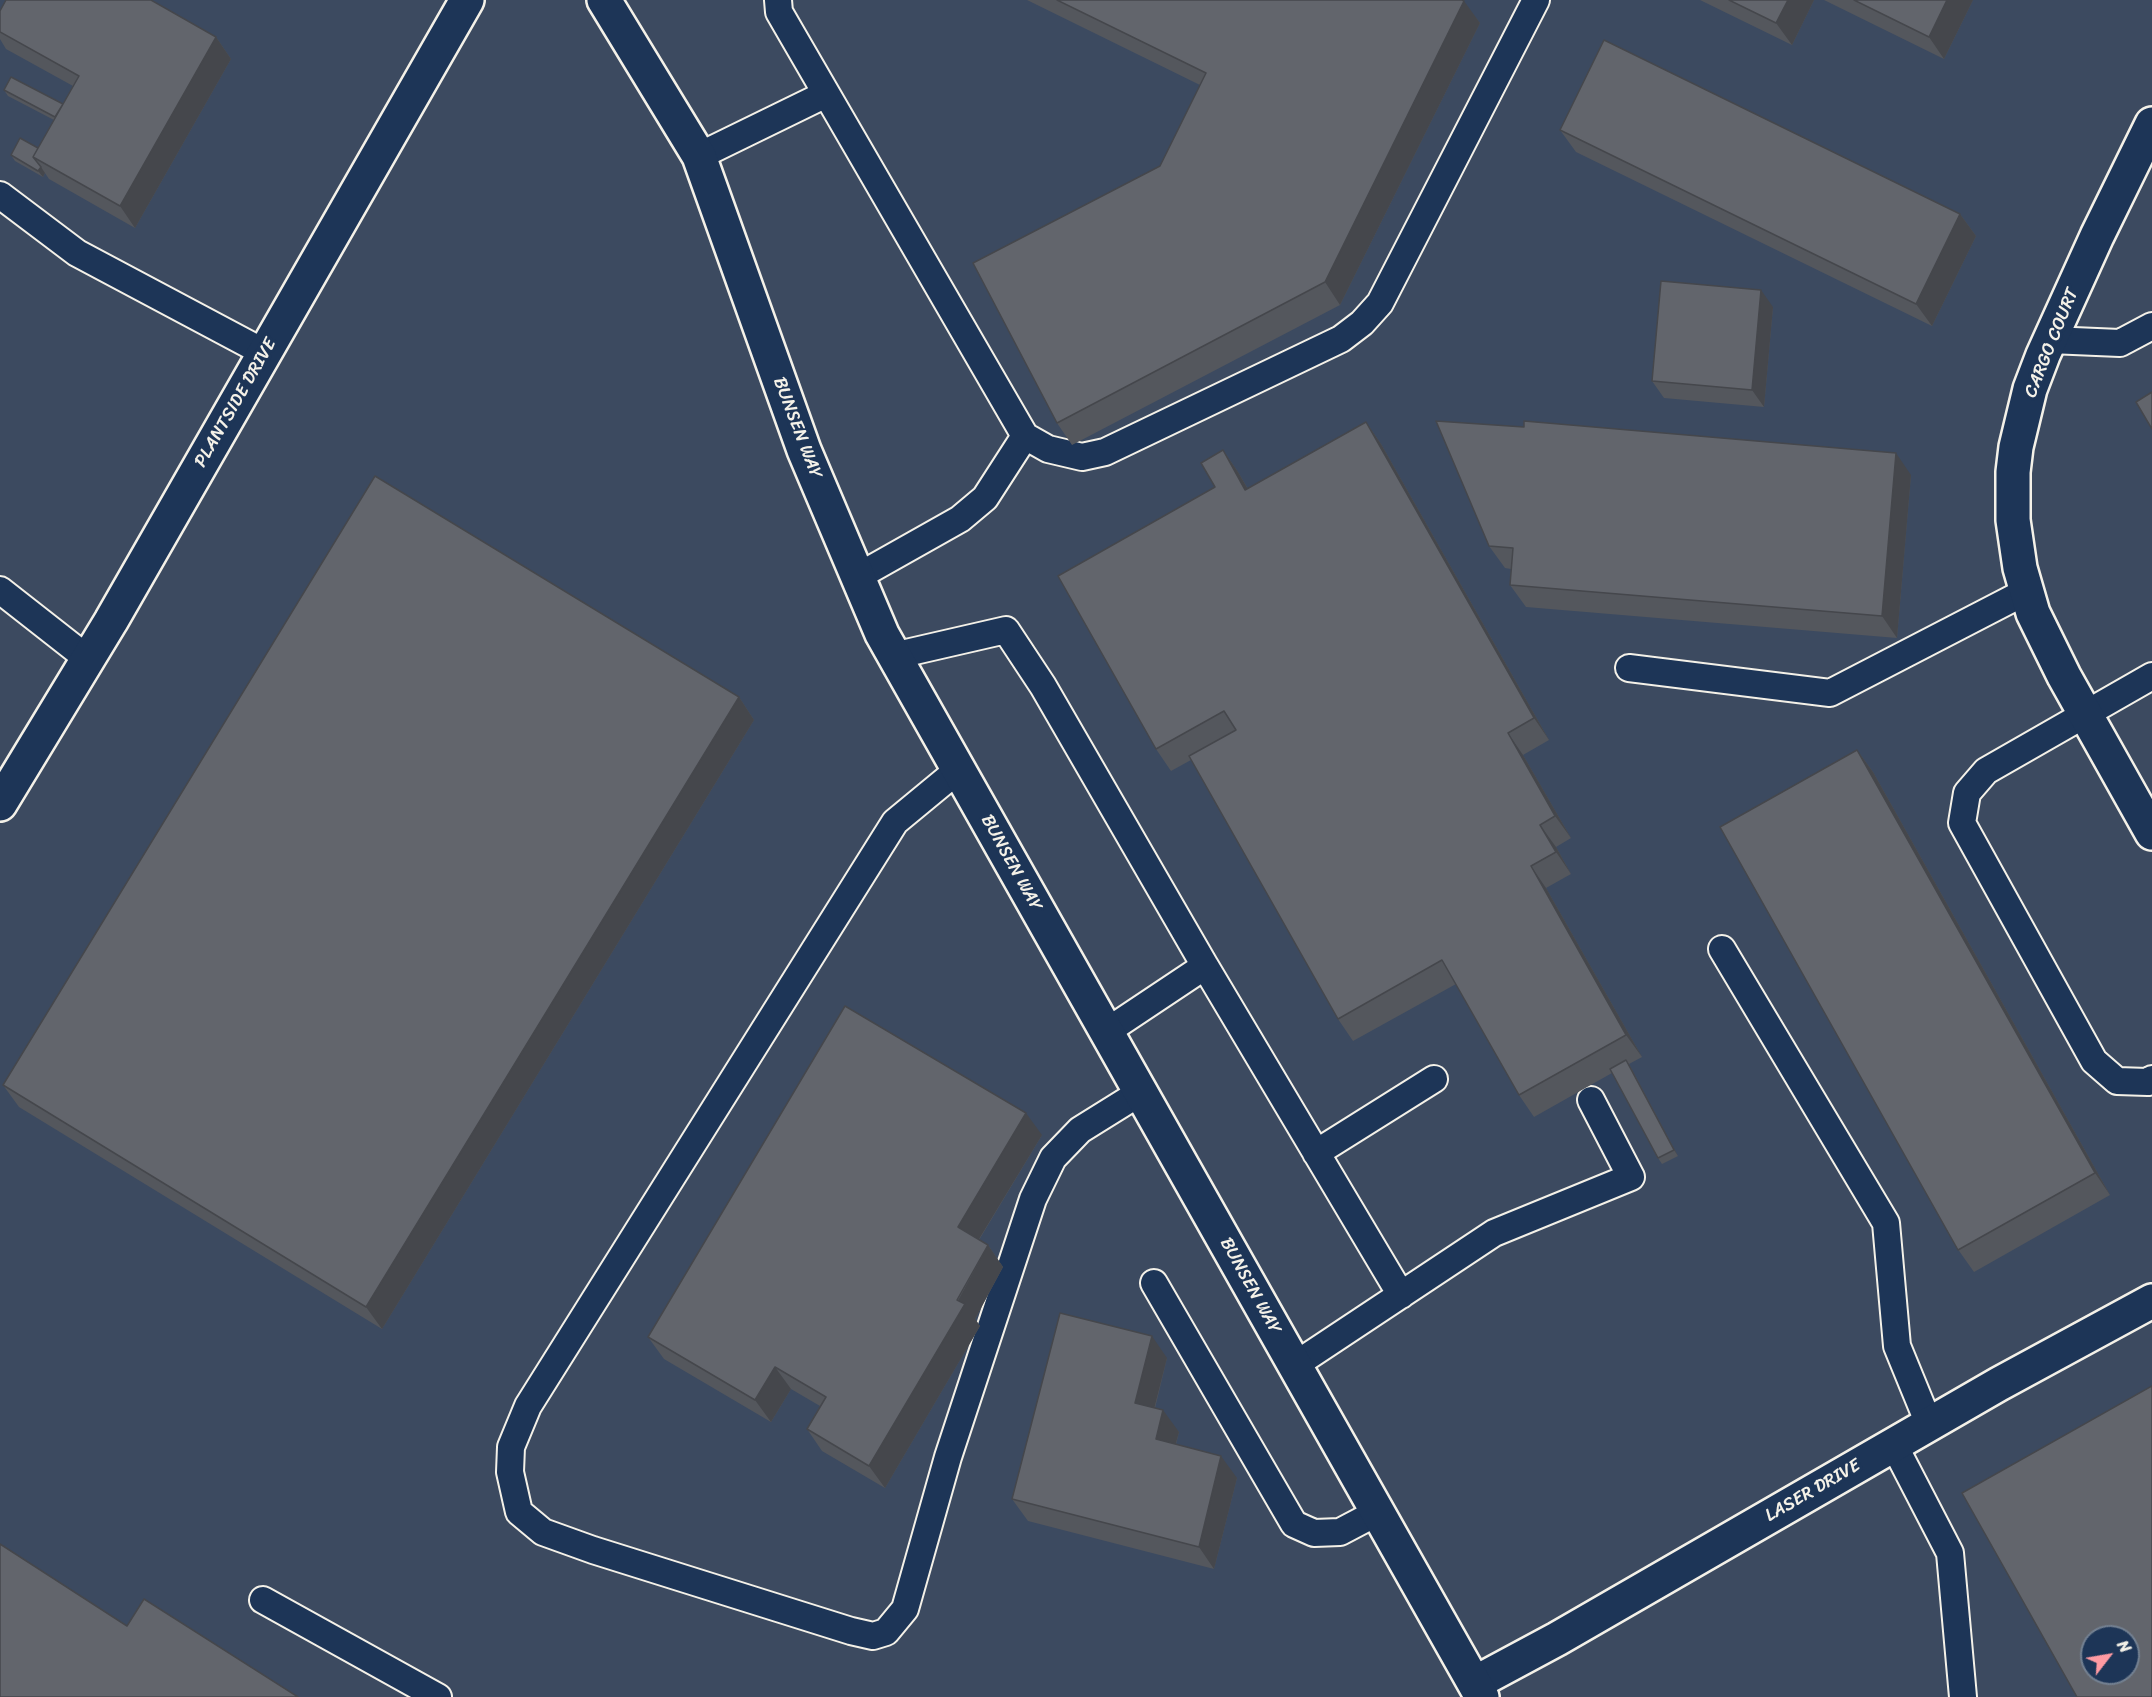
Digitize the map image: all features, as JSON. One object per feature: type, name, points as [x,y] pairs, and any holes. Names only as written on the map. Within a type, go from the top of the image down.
[{"type":"street","name":"PLANTSIDE DRIVE","points":[[0,804],[88,659],[467,0]]},
{"type":"street","name":"BUNSEN WAY","points":[[604,0],[699,156],[804,450],[893,656],[1479,1690]]},
{"type":"street","name":"CARGO COURT","points":[[2152,124],[2097,236],[2030,388],[2016,447],[2013,472],[2013,520],[2020,567],[2033,613],[2085,713],[2152,833]]},
{"type":"street","name":"LASER DRIVE","points":[[1479,1690],[1557,1639],[1929,1424],[2152,1301]]},
{"type":"lane","points":[[778,0],[779,12],[1025,436],[1048,449],[1082,457],[1105,452],[1341,339],[1362,323],[1380,303],[1536,0]]},
{"type":"lane","points":[[699,156],[826,94]]},
{"type":"lane","points":[[0,195],[76,253],[264,352]]},
{"type":"lane","points":[[2050,340],[2120,343],[2152,326]]},
{"type":"lane","points":[[857,577],[960,519],[977,505],[985,498],[1025,436]]},
{"type":"lane","points":[[0,590],[88,659]]},
{"type":"lane","points":[[1629,668],[1830,693],[2026,591]]},
{"type":"lane","points":[[893,656],[1006,630],[1043,686],[1205,966],[1401,1295]]},
{"type":"lane","points":[[2152,676],[1986,771],[1966,793],[1962,823],[2094,1061],[2117,1081],[2148,1082],[2152,1080]]},
{"type":"lane","points":[[958,770],[895,822],[528,1406],[511,1447],[510,1472],[519,1512],[543,1532],[593,1550],[851,1631],[873,1636],[886,1632],[905,1609],[948,1457],[1033,1199],[1053,1158],[1080,1130],[1141,1092]]},
{"type":"lane","points":[[1722,950],[1886,1223],[1897,1346],[1929,1424]]},
{"type":"lane","points":[[1106,1032],[1205,966]]},
{"type":"lane","points":[[1316,1153],[1434,1079]]},
{"type":"lane","points":[[1294,1365],[1494,1233],[1631,1177],[1591,1100]]},
{"type":"lane","points":[[1154,1283],[1294,1524],[1314,1533],[1340,1532],[1378,1512]]},
{"type":"lane","points":[[1894,1445],[1950,1553],[1963,1697]]},
{"type":"lane","points":[[263,1600],[438,1697]]},
{"type":"shaded area","points":[[0,0],[2152,0],[2152,1697],[0,1697]]},
{"type":"building","points":[[6,0],[151,0],[216,37],[120,206],[33,157],[79,76],[0,32],[0,11]]},
{"type":"building","points":[[1057,0],[1464,1],[1325,282],[1057,423],[973,263],[1160,166],[1206,73]]},
{"type":"building","points":[[1729,0],[1788,0],[1776,23]]},
{"type":"building","points":[[1854,0],[1947,0],[1929,37]]},
{"type":"building","points":[[1604,40],[1960,214],[1916,304],[1560,130]]},
{"type":"building","points":[[11,77],[63,104],[55,117],[4,90]]},
{"type":"building","points":[[20,138],[38,148],[33,157],[41,167],[38,171],[11,155]]},
{"type":"building","points":[[1661,281],[1761,290],[1752,390],[1652,381]]},
{"type":"building","points":[[2152,392],[2152,429],[2136,402]]},
{"type":"building","points":[[1436,421],[1524,427],[1524,421],[1896,453],[1882,616],[1510,585],[1513,548],[1489,546]]},
{"type":"building","points":[[1366,422],[1534,718],[1508,733],[1555,816],[1540,825],[1556,852],[1531,866],[1626,1035],[1519,1095],[1442,960],[1338,1019],[1189,756],[1236,730],[1224,711],[1156,749],[1058,576],[1215,487],[1201,463],[1223,450],[1245,490]]},
{"type":"building","points":[[375,476],[739,697],[366,1307],[3,1085]]},
{"type":"building","points":[[1857,750],[2095,1173],[1958,1250],[1720,827]]},
{"type":"building","points":[[845,1006],[1026,1113],[958,1227],[988,1245],[957,1300],[965,1304],[869,1466],[807,1429],[826,1397],[775,1367],[755,1400],[648,1337]]},
{"type":"building","points":[[1626,1060],[1674,1150],[1658,1158],[1610,1069]]},
{"type":"building","points":[[1060,1313],[1152,1336],[1135,1403],[1163,1410],[1156,1439],[1221,1456],[1199,1547],[1012,1499]]},
{"type":"building","points":[[2152,1386],[2152,1697],[2077,1697],[1962,1493]]},
{"type":"building","points":[[0,1544],[127,1626],[144,1599],[298,1697],[0,1697]]}]
